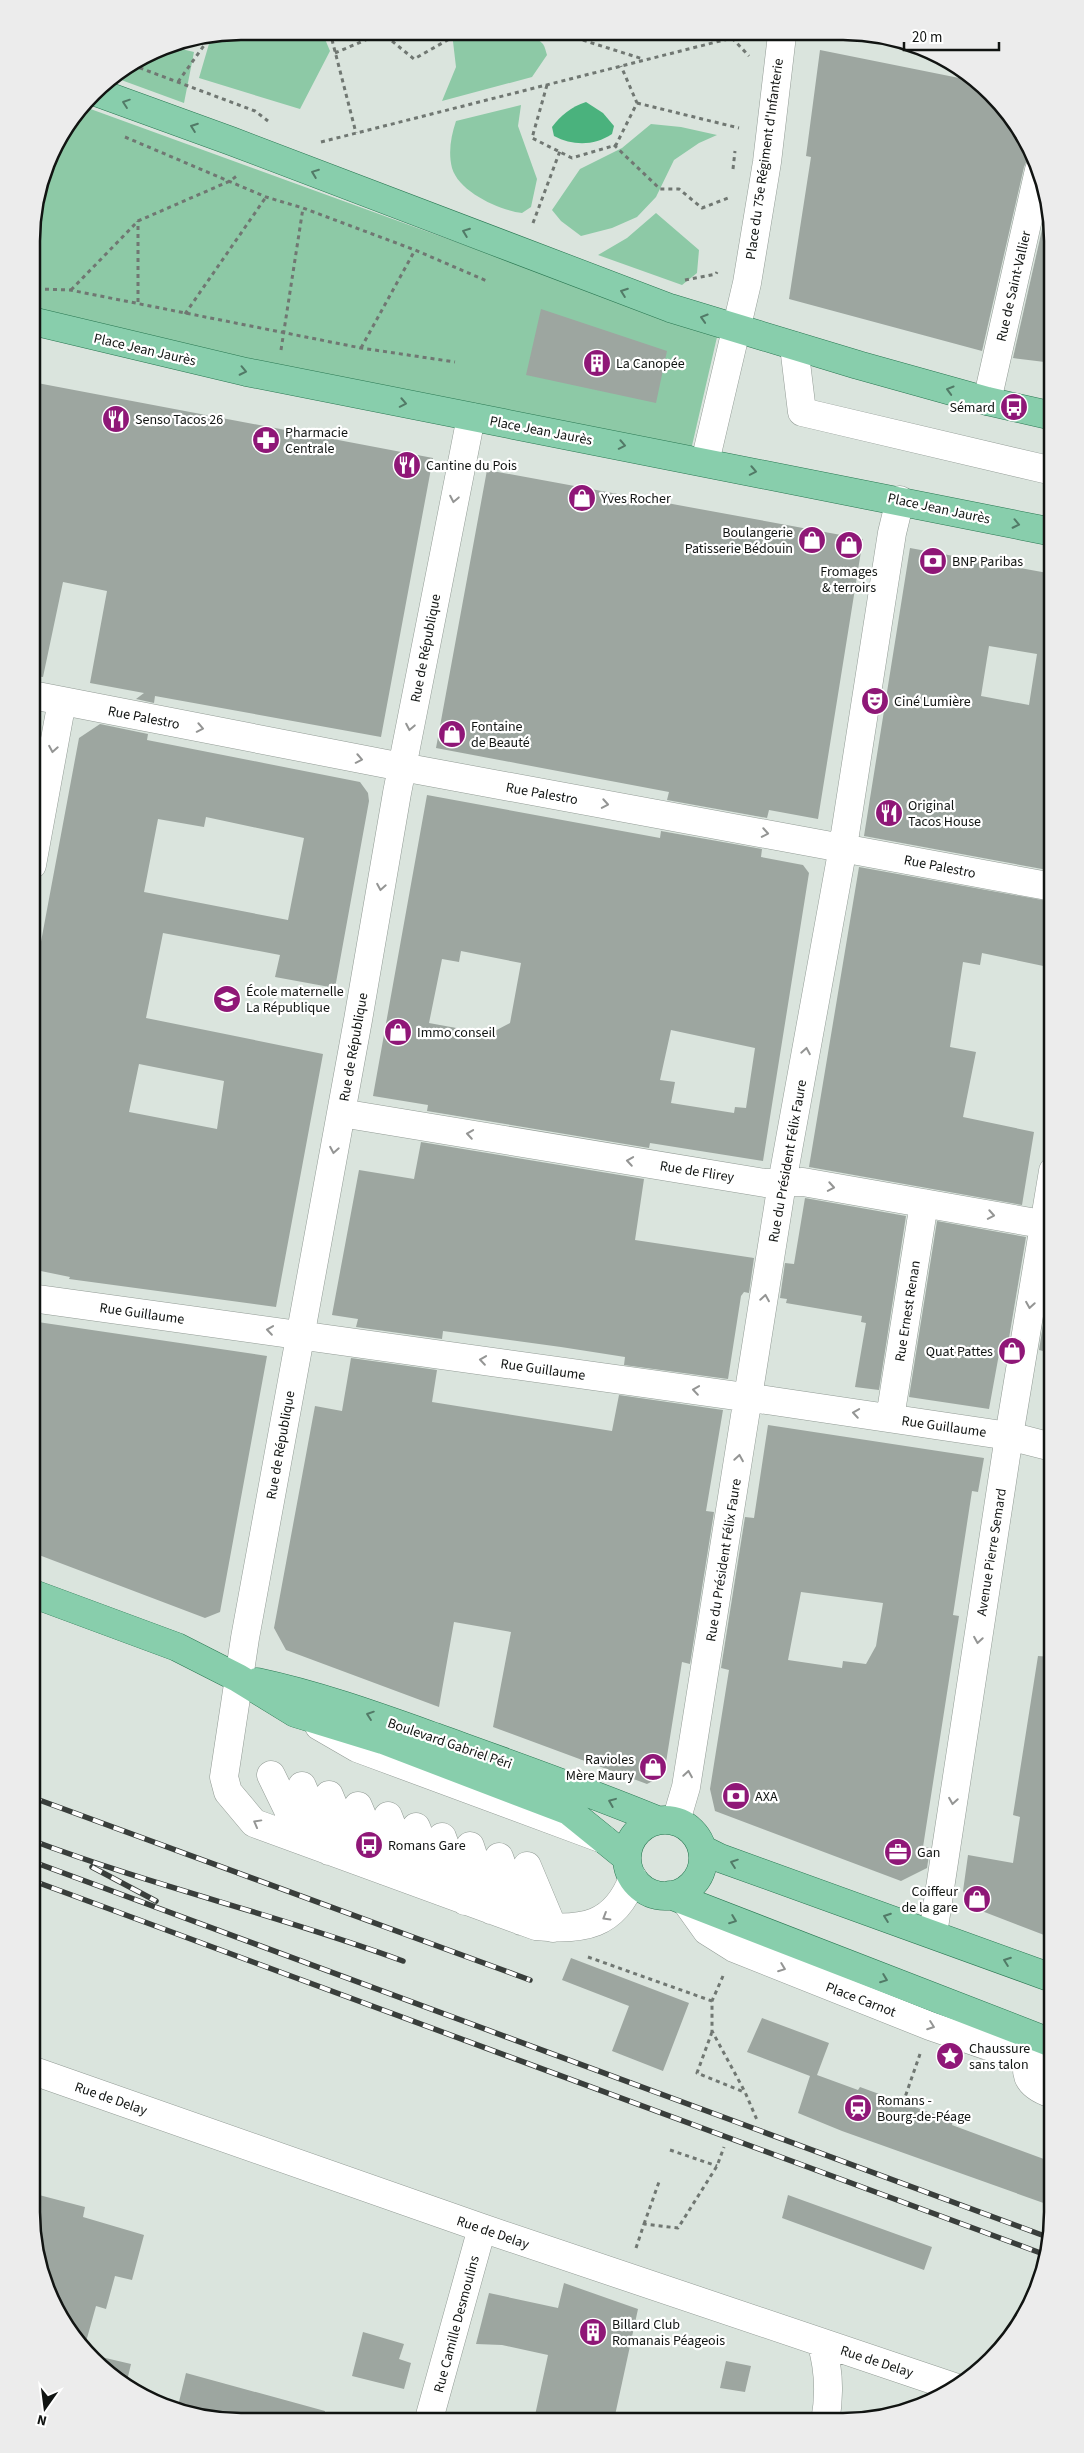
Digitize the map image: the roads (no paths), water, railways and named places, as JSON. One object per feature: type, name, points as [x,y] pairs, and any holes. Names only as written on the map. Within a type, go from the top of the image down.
[{"type":"main road","points":[[103,95],[670,308],[794,346],[987,401],[1044,414]]},
{"type":"main road","name":"Place Jean Jaurès","points":[[40,324],[277,378],[900,500],[1044,530]]},
{"type":"main road","name":"Boulevard Gabriel Péri","points":[[40,1596],[177,1647],[238,1678],[295,1714],[383,1740],[569,1811],[604,1839],[630,1868]]},
{"type":"main road","name":"Boulevard Gabriel Péri","points":[[238,1678],[304,1692],[568,1784],[666,1821]]},
{"type":"main road","points":[[630,1868],[628,1848],[638,1830],[666,1821],[688,1827],[697,1837],[702,1849],[703,1860],[696,1879],[678,1899]]},
{"type":"main road","points":[[702,1849],[720,1858],[1044,1975]]},
{"type":"main road","name":"Place Carnot","points":[[630,1868],[650,1892],[678,1899],[1037,2046]]},
{"type":"street","name":"Place du 75e Régiment d'Infanterie","points":[[705,462],[747,284],[767,162],[781,40]]},
{"type":"street","name":"Rue de Saint-Vallier","points":[[987,401],[1036,185]]},
{"type":"street","points":[[794,346],[802,412],[1044,469]]},
{"type":"street","name":"Rue de République","points":[[471,417],[402,767],[238,1678],[224,1777],[228,1792],[254,1823],[521,1921],[553,1928],[580,1928],[599,1921],[615,1911],[626,1898],[630,1868]]},
{"type":"street","name":"Rue du Président Félix Faure","points":[[666,1821],[686,1787],[782,1183],[842,847],[890,543],[900,500]]},
{"type":"street","name":"Rue Palestro","points":[[40,697],[402,767],[842,847],[1044,886]]},
{"type":"street","points":[[40,821],[62,701]]},
{"type":"street","name":"Rue de Flirey","points":[[341,1113],[765,1183],[803,1182],[1044,1224]]},
{"type":"street","name":"Rue Ernest Renan","points":[[890,1418],[924,1203]]},
{"type":"street","name":"Avenue Pierre Semard","points":[[933,1934],[1008,1436],[1044,1246]]},
{"type":"street","name":"Rue Guillaume","points":[[40,1299],[890,1418],[1008,1436],[1044,1445]]},
{"type":"street","points":[[271,1775],[303,1841]]},
{"type":"street","points":[[302,1786],[329,1851]]},
{"type":"street","points":[[329,1795],[356,1860]]},
{"type":"street","points":[[358,1806],[385,1871]]},
{"type":"street","points":[[388,1816],[412,1881]]},
{"type":"street","points":[[416,1827],[453,1896]]},
{"type":"street","points":[[442,1837],[453,1896]]},
{"type":"street","points":[[470,1846],[491,1910]]},
{"type":"street","points":[[499,1857],[521,1921]]},
{"type":"street","points":[[527,1866],[553,1928]]},
{"type":"street","name":"Place Carnot","points":[[678,1899],[707,1931],[734,1948],[930,2026],[1037,2046]]},
{"type":"street","points":[[1037,2046],[1028,2076],[1036,2088],[1044,2091]]},
{"type":"street","name":"Rue de Delay","points":[[40,2073],[482,2228],[946,2384]]},
{"type":"street","name":"Rue Camille Desmoulins","points":[[432,2413],[482,2228]]},
{"type":"street","points":[[821,2342],[828,2364],[827,2413]]},
{"type":"railway","points":[[40,1800],[530,1980]]},
{"type":"railway","points":[[40,1843],[123,1872],[311,1930],[403,1961]]},
{"type":"railway","points":[[40,1864],[1042,2235]]},
{"type":"railway","points":[[92,1867],[156,1901]]},
{"type":"railway","points":[[40,1883],[1040,2253]]},
{"type":"place","name":"La Canopée","points":[[597,363]]},
{"type":"place","name":"Sémard","points":[[1014,407]]},
{"type":"place","name":"Senso Tacos 26","points":[[116,419]]},
{"type":"place","name":"Pharmacie Centrale","points":[[266,440]]},
{"type":"place","name":"Cantine du Pois","points":[[407,465]]},
{"type":"place","name":"Yves Rocher","points":[[582,498]]},
{"type":"place","name":"Boulangerie Patisserie Bédouin","points":[[812,540]]},
{"type":"place","name":"Fromages & terroirs","points":[[849,545]]},
{"type":"place","name":"BNP Paribas","points":[[933,561]]},
{"type":"place","name":"Ciné Lumière","points":[[875,701]]},
{"type":"place","name":"Fontaine de Beauté","points":[[452,734]]},
{"type":"place","name":"Original Tacos House","points":[[889,813]]},
{"type":"place","name":"École maternelle La République","points":[[227,999]]},
{"type":"place","name":"Immo conseil","points":[[398,1032]]},
{"type":"place","name":"Quat Pattes","points":[[1012,1351]]},
{"type":"place","name":"Ravioles Mère Maury","points":[[653,1767]]},
{"type":"place","name":"AXA","points":[[736,1796]]},
{"type":"place","name":"Romans Gare","points":[[369,1845]]},
{"type":"place","name":"Gan","points":[[898,1852]]},
{"type":"place","name":"Coiffeur de la gare","points":[[977,1899]]},
{"type":"place","name":"Chaussure sans talon","points":[[950,2056]]},
{"type":"place","name":"Romans - Bourg-de-Péage","points":[[858,2108]]},
{"type":"place","name":"Billard Club Romanais Péageois","points":[[593,2332]]}]
